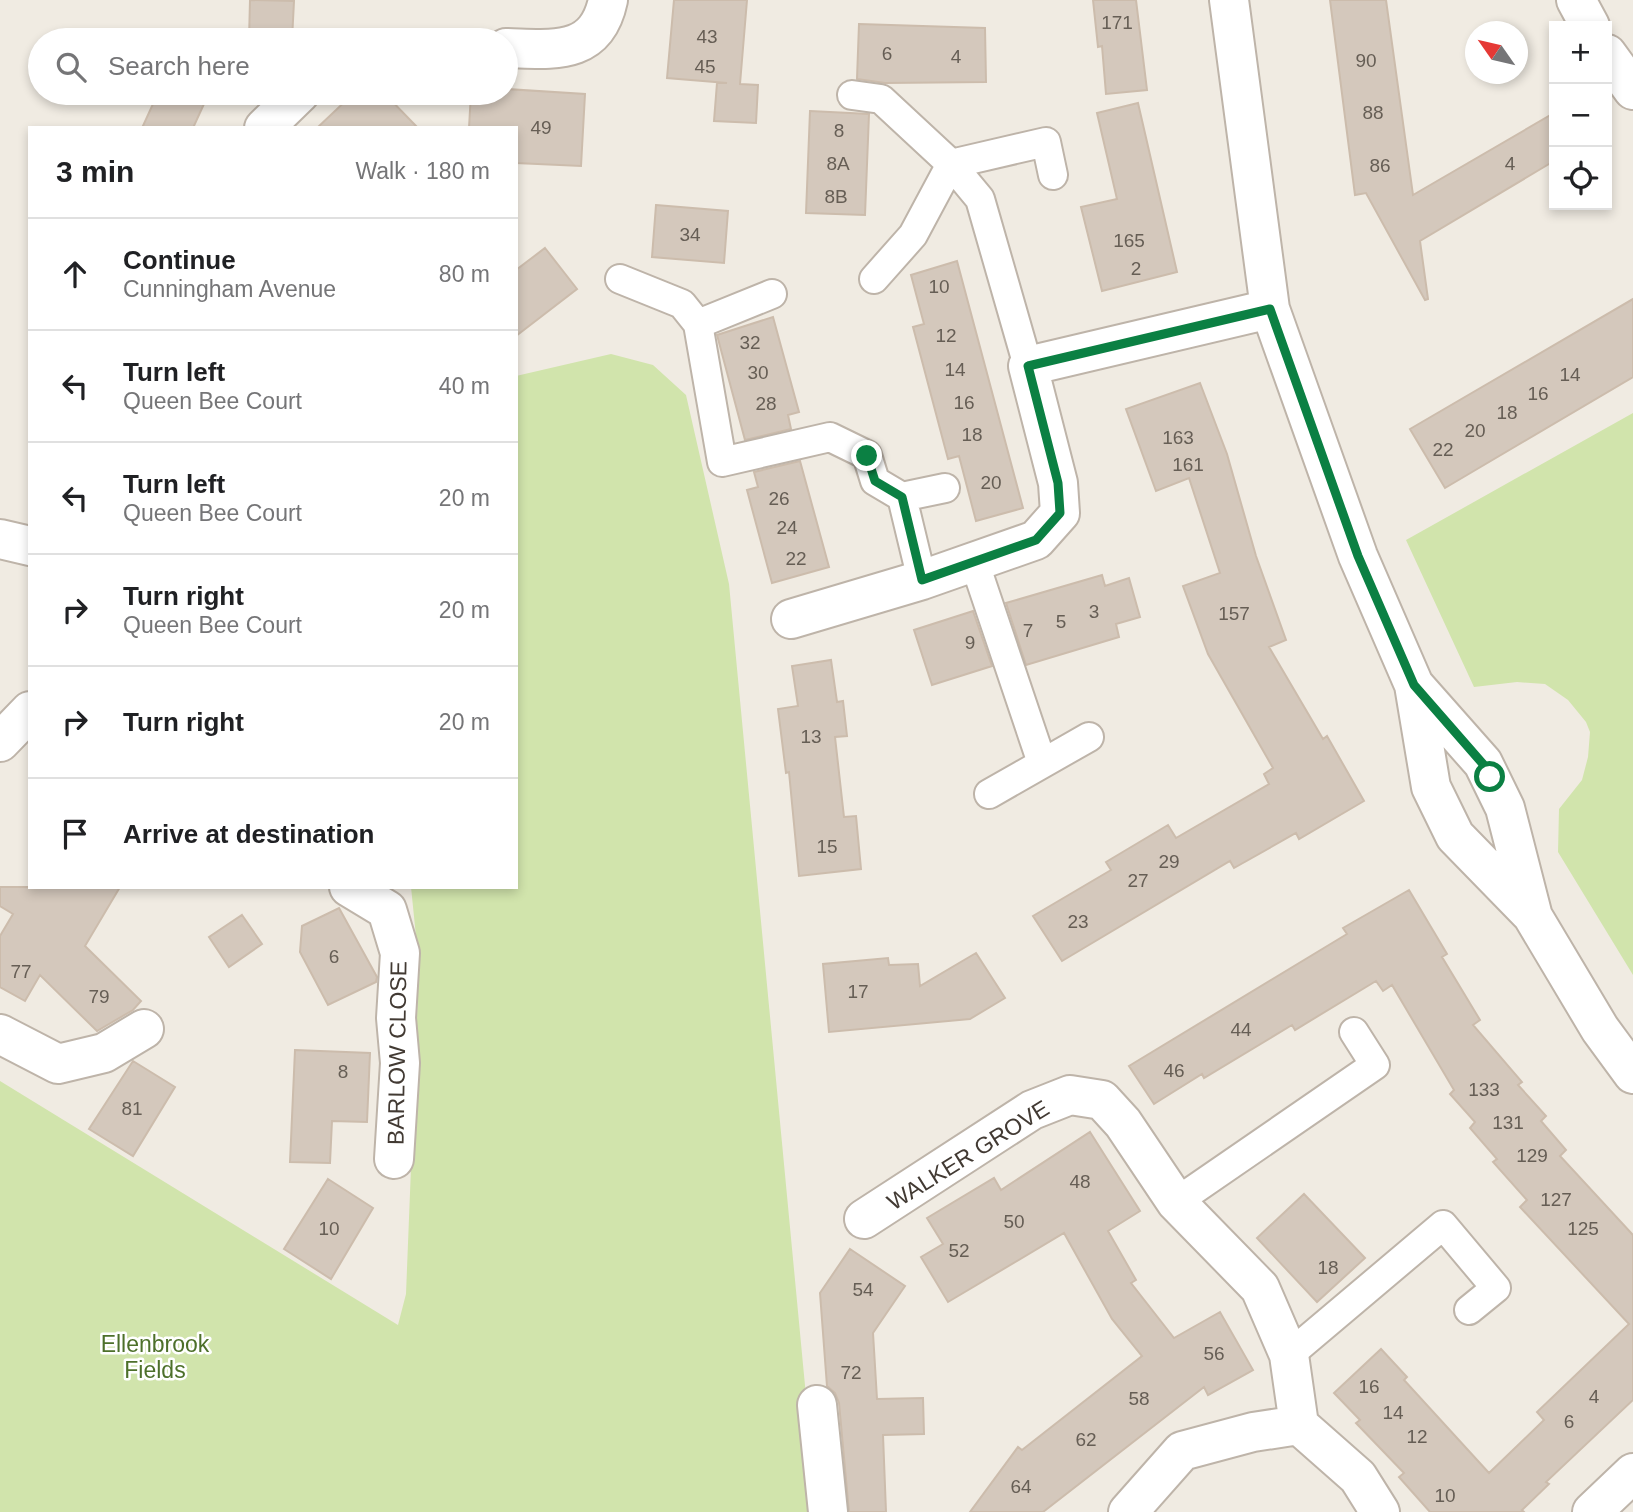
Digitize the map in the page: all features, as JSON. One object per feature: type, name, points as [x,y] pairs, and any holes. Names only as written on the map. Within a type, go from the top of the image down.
[{"type":"street","points":[[518,48],[569,49],[587,38],[605,17],[608,0]]},
{"type":"street","points":[[1228,0],[1270,309],[1358,556],[1414,685],[1431,788],[1455,836],[1532,915],[1600,1029],[1633,1074]]},
{"type":"street","points":[[1576,0],[1587,21]]},
{"type":"street","points":[[1612,61],[1633,90]]},
{"type":"street","points":[[266,126],[288,105]]},
{"type":"street","points":[[791,619],[922,580],[1036,540],[1060,513],[1058,483],[1028,366],[1270,309]]},
{"type":"street","points":[[0,539],[28,546]]},
{"type":"street","points":[[1414,685],[1483,764],[1506,808],[1532,915]]},
{"type":"street","points":[[0,742],[28,713]]},
{"type":"street","name":"BARLOW CLOSE","points":[[352,889],[387,910],[400,953],[396,1018],[400,1063],[394,1158]]},
{"type":"street","points":[[0,1034],[58,1064],[104,1054],[144,1029]]},
{"type":"street","name":"WALKER GROVE","points":[[864,1219],[1032,1110],[1070,1095],[1102,1100],[1123,1124],[1175,1202],[1260,1288],[1289,1355],[1299,1425]]},
{"type":"street","points":[[817,1405],[828,1512]]},
{"type":"street","points":[[1128,1512],[1182,1451],[1253,1432],[1299,1425],[1358,1477],[1380,1512]]},
{"type":"street","points":[[1592,1512],[1633,1474]]},
{"type":"lane","points":[[852,95],[881,99],[951,164],[980,199],[1028,366]]},
{"type":"lane","points":[[874,279],[912,235],[951,164],[1046,142],[1053,175]]},
{"type":"lane","points":[[620,279],[681,304],[698,324],[722,462],[830,437],[867,456],[875,481],[902,497],[945,488]]},
{"type":"lane","points":[[698,324],[772,294]]},
{"type":"lane","points":[[902,497],[922,580]]},
{"type":"lane","points":[[974,561],[1042,763]]},
{"type":"lane","points":[[989,794],[1089,737]]},
{"type":"lane","points":[[1175,1202],[1376,1065],[1354,1032]]},
{"type":"lane","points":[[1289,1355],[1443,1225],[1496,1288],[1469,1310]]},
{"type":"green space","name":"Ellenbrook Fields","points":[[611,354],[653,365],[686,395],[729,584],[817,1512],[0,1512],[0,1081],[398,1325],[406,1294],[419,966],[411,889],[518,889],[518,376]]},
{"type":"green space","points":[[1633,413],[1633,975],[1558,852],[1559,809],[1582,780],[1588,757],[1590,732],[1586,722],[1568,700],[1545,684],[1517,682],[1474,687],[1406,540]]},
{"type":"building","points":[[250,0],[294,1],[293,28],[249,28]]},
{"type":"building","points":[[674,0],[747,0],[740,84],[758,85],[756,123],[714,121],[717,83],[727,83],[667,78]]},
{"type":"building","points":[[1093,0],[1136,0],[1147,90],[1106,94],[1102,46],[1098,47]]},
{"type":"building","points":[[1330,0],[1386,0],[1413,195],[1549,116],[1549,164],[1420,241],[1428,299],[1425,300],[1366,193],[1355,195]]},
{"type":"building","points":[[859,24],[985,28],[986,82],[885,83],[857,79]]},
{"type":"building","points":[[518,90],[585,94],[581,166],[518,163],[518,126],[469,126],[470,105],[518,105]]},
{"type":"building","points":[[1138,103],[1177,272],[1102,291],[1081,207],[1117,199],[1097,113]]},
{"type":"building","points":[[153,105],[204,105],[194,126],[143,126]]},
{"type":"building","points":[[341,105],[396,105],[416,126],[319,126]]},
{"type":"building","points":[[810,111],[869,114],[865,215],[806,213]]},
{"type":"building","points":[[656,205],[728,211],[724,263],[652,257]]},
{"type":"building","points":[[545,248],[577,289],[518,334],[518,268]]},
{"type":"building","points":[[957,261],[1023,508],[976,521],[959,456],[948,459],[913,327],[924,324],[911,275]]},
{"type":"building","points":[[1633,299],[1633,377],[1445,488],[1410,429]]},
{"type":"building","points":[[773,317],[799,412],[788,415],[791,429],[745,440],[717,335]]},
{"type":"building","points":[[1200,383],[1227,454],[1256,556],[1286,640],[1269,647],[1323,739],[1327,736],[1364,801],[1299,839],[1296,833],[1234,868],[1230,861],[1062,961],[1033,916],[1111,870],[1106,862],[1168,825],[1176,838],[1269,784],[1264,774],[1273,768],[1208,654],[1183,586],[1220,573],[1189,478],[1156,491],[1126,409]]},
{"type":"building","points":[[800,461],[829,567],[772,583],[747,490],[758,487],[754,472]]},
{"type":"building","points":[[1102,575],[1105,586],[1129,578],[1140,617],[1116,624],[1119,637],[1026,665],[1006,603]]},
{"type":"building","points":[[973,611],[992,666],[932,685],[914,630]]},
{"type":"building","points":[[831,660],[837,702],[843,701],[847,736],[835,737],[844,817],[856,816],[861,869],[799,876],[789,772],[786,773],[778,709],[798,706],[792,666]]},
{"type":"building","points":[[0,887],[119,889],[85,946],[141,1001],[133,1010],[97,1031],[40,975],[25,1001],[0,987],[0,936],[13,914],[0,906]]},
{"type":"building","points":[[1409,890],[1447,954],[1442,957],[1480,1020],[1473,1025],[1522,1082],[1518,1085],[1546,1116],[1541,1121],[1566,1150],[1560,1156],[1633,1235],[1633,1400],[1546,1482],[1549,1484],[1522,1510],[1524,1512],[1430,1512],[1399,1477],[1404,1473],[1356,1423],[1360,1420],[1334,1393],[1381,1349],[1407,1377],[1404,1380],[1489,1473],[1544,1420],[1537,1412],[1629,1324],[1520,1207],[1527,1200],[1493,1162],[1497,1159],[1470,1128],[1475,1122],[1450,1094],[1454,1090],[1392,985],[1383,991],[1376,981],[1295,1030],[1292,1025],[1204,1078],[1202,1074],[1154,1104],[1129,1066],[1347,934],[1343,928]]},
{"type":"building","points":[[339,908],[377,977],[376,982],[328,1005],[300,952],[302,926]]},
{"type":"building","points":[[242,915],[262,944],[229,967],[209,937]]},
{"type":"building","points":[[976,953],[1005,998],[970,1019],[829,1032],[823,964],[888,958],[889,965],[918,964],[920,986]]},
{"type":"building","points":[[295,1050],[370,1053],[367,1122],[332,1121],[330,1163],[290,1162]]},
{"type":"building","points":[[133,1061],[175,1087],[133,1156],[89,1129]]},
{"type":"building","points":[[1090,1132],[1140,1211],[1108,1231],[1136,1280],[1131,1283],[1174,1338],[1220,1312],[1253,1370],[1208,1395],[1204,1387],[1043,1512],[970,1512],[1018,1447],[1022,1450],[1142,1356],[1112,1319],[1064,1233],[948,1302],[921,1257],[943,1244],[927,1218],[994,1178],[1001,1190]]},
{"type":"building","points":[[328,1179],[373,1208],[331,1279],[284,1249]]},
{"type":"building","points":[[1304,1194],[1365,1258],[1317,1302],[1257,1238]]},
{"type":"building","points":[[850,1249],[905,1286],[873,1333],[877,1399],[923,1398],[924,1434],[883,1435],[886,1512],[849,1512],[839,1403],[835,1393],[827,1386],[820,1293]]},
{"type":"route","points":[[867,456],[875,481],[902,497],[922,580],[1036,540],[1060,513],[1058,483],[1028,366],[1270,309],[1358,556],[1414,685],[1483,764],[1490,777]]}]
